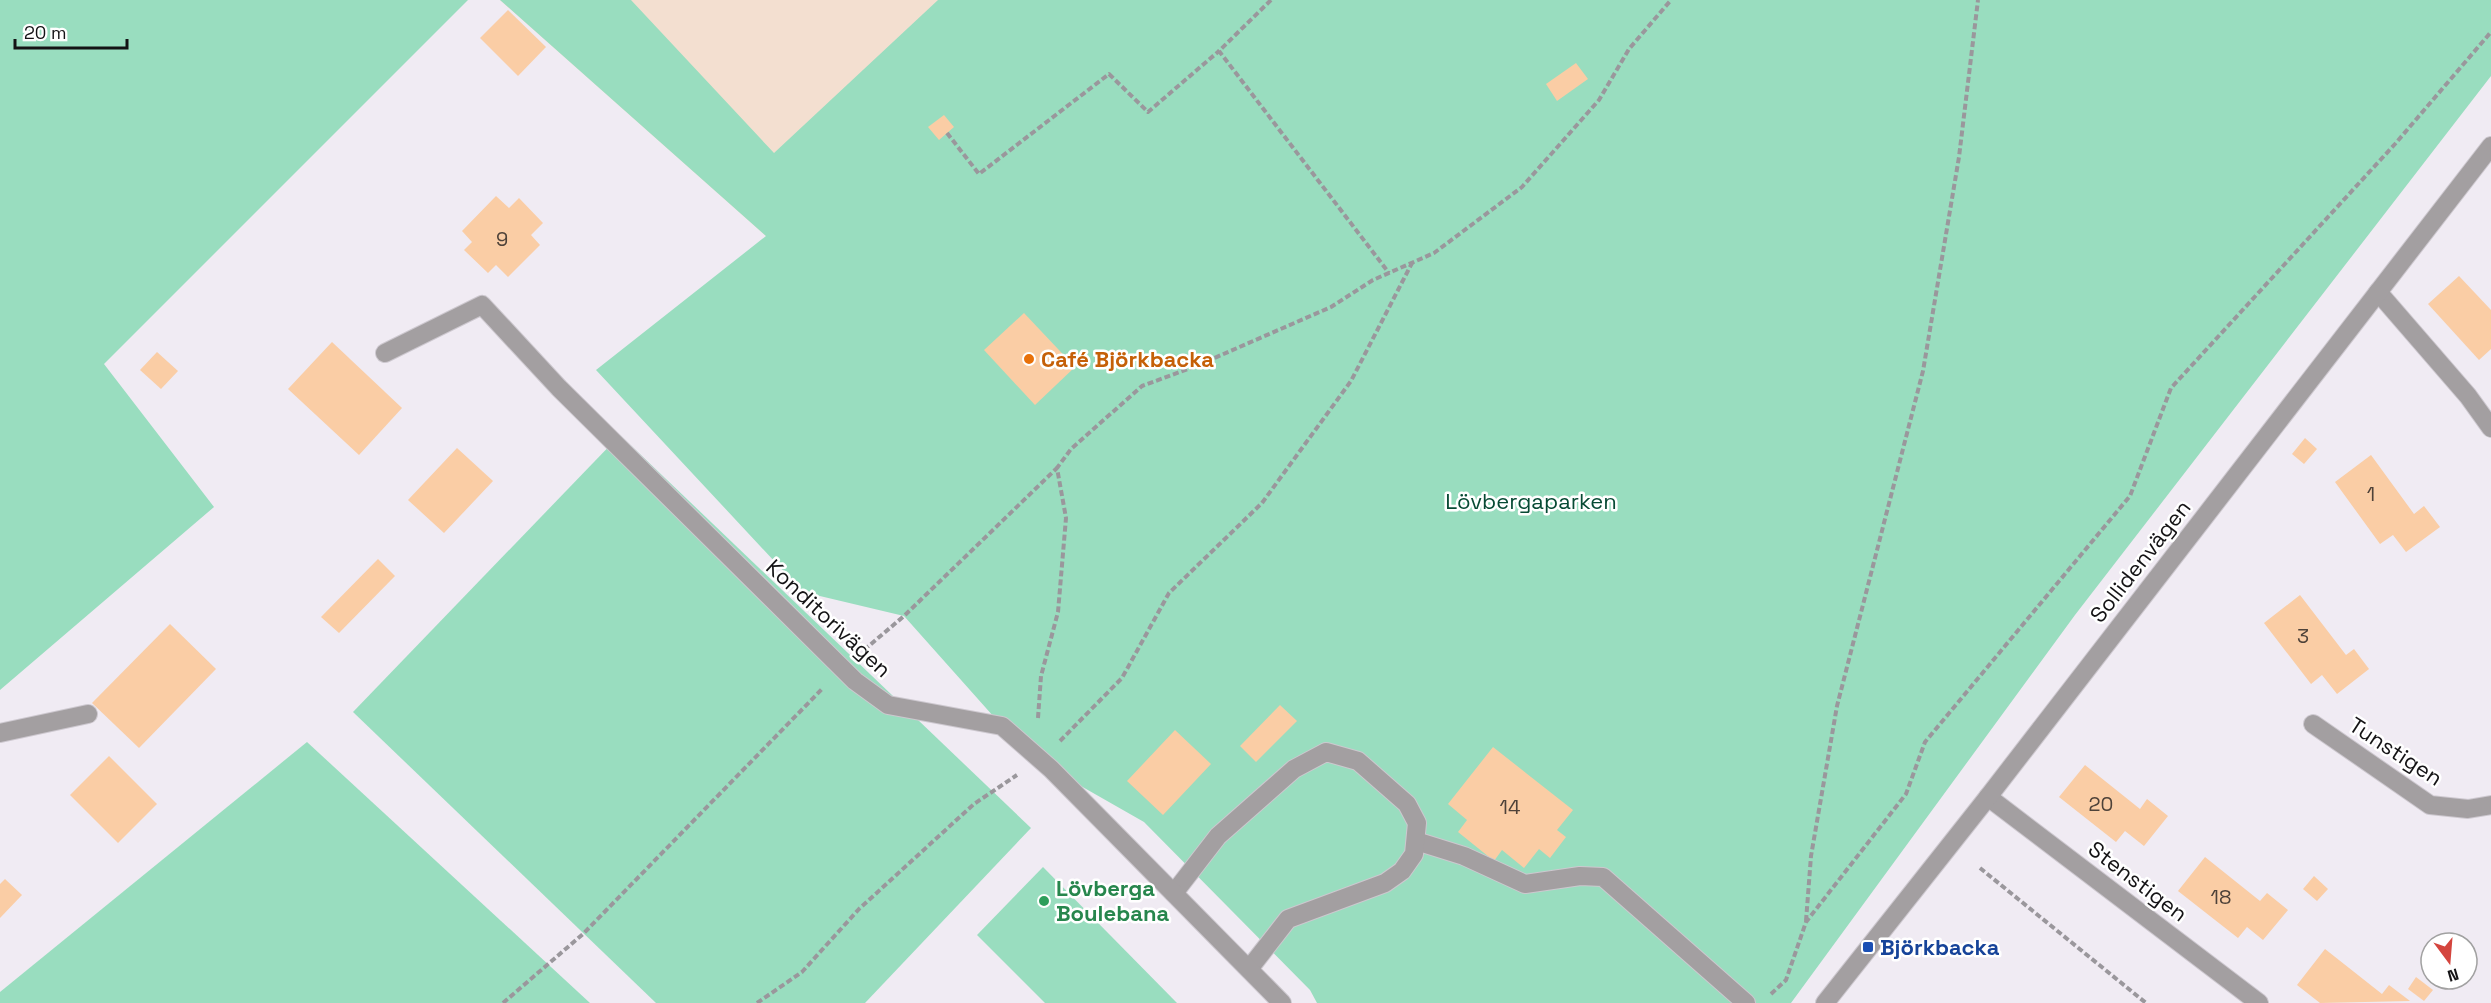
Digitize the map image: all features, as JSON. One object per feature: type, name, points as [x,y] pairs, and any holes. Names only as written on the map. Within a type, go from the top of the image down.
[{"type":"street","name":"Sollidenvägen","points":[[1824,1003],[1988,797],[2491,146]]},
{"type":"street","points":[[2378,292],[2469,396],[2491,428]]},
{"type":"street","name":"Konditorivägen","points":[[385,352],[482,304],[559,388],[843,669],[888,705],[1002,726],[1043,757],[1282,1003]]},
{"type":"street","points":[[0,733],[88,714]]},
{"type":"street","name":"Tunstigen","points":[[2313,724],[2430,805],[2468,809],[2491,805]]},
{"type":"street","points":[[1174,893],[1218,836],[1294,769],[1326,752],[1358,761],[1407,804],[1417,823],[1416,841],[1414,854],[1402,871],[1385,883],[1288,919],[1249,969]]},
{"type":"street","name":"Stenstigen","points":[[1988,797],[2259,1003]]},
{"type":"street","points":[[1416,841],[1464,856],[1525,884],[1580,876],[1603,877],[1746,1003]]},
{"type":"path","points":[[947,133],[979,174],[1109,74],[1148,112],[1219,51],[1271,0]]},
{"type":"path","points":[[503,1003],[584,934],[843,669],[904,616],[1057,468],[1071,449],[1142,386],[1196,366],[1331,307],[1389,273],[1434,253],[1522,187],[1599,100],[1629,49],[1671,0]]},
{"type":"path","points":[[1769,995],[1786,980],[1806,922],[1811,856],[1838,706],[1923,371],[1959,157],[1978,0]]},
{"type":"path","points":[[1806,922],[1906,794],[1925,742],[2130,496],[2171,388],[2395,144],[2491,32]]},
{"type":"path","points":[[1219,51],[1389,273]]},
{"type":"path","points":[[757,1003],[802,972],[859,909],[974,804],[1043,757],[1077,727],[1122,678],[1169,593],[1262,503],[1351,381],[1412,263]]},
{"type":"path","points":[[1043,757],[1039,737],[1041,687],[1048,645],[1058,612],[1066,518],[1057,468]]},
{"type":"path","points":[[1980,868],[2146,1003]]},
{"type":"shaded area","points":[[500,0],[1072,0],[767,237]]},
{"type":"green space","points":[[0,0],[468,0],[104,364],[214,507],[0,690]]},
{"type":"green space","name":"Lövbergaparken","points":[[500,0],[631,0],[774,153],[938,0],[2491,0],[2491,76],[2075,615],[1791,1003],[1317,1003],[1310,990],[1144,822],[1051,769],[1002,726],[904,616],[803,592],[596,370],[766,236]]},
{"type":"green space","points":[[620,435],[1031,828],[865,1003],[656,1003],[353,712]]},
{"type":"green space","points":[[307,742],[590,1003],[0,1003],[0,992]]},
{"type":"green space","name":"Lövberga Boulebana","points":[[1043,867],[1177,1003],[1045,1003],[977,935]]},
{"type":"building","points":[[508,10],[546,47],[518,76],[480,38]]},
{"type":"building","points":[[1576,63],[1588,79],[1557,101],[1546,84]]},
{"type":"building","points":[[944,115],[954,127],[939,140],[928,127]]},
{"type":"building","points":[[496,196],[509,208],[519,198],[543,223],[531,235],[540,245],[508,277],[496,265],[488,273],[464,250],[472,242],[462,231]]},
{"type":"building","points":[[2459,276],[2491,310],[2491,349],[2479,360],[2428,304]]},
{"type":"building","name":"Café Björkbacka","points":[[1024,313],[1075,367],[1035,405],[984,350]]},
{"type":"building","points":[[332,342],[402,408],[359,455],[288,389]]},
{"type":"building","points":[[157,352],[178,371],[161,389],[140,370]]},
{"type":"building","points":[[2305,438],[2317,449],[2304,464],[2292,454]]},
{"type":"building","points":[[457,448],[493,481],[444,533],[408,500]]},
{"type":"building","points":[[2371,455],[2414,514],[2424,506],[2440,527],[2406,552],[2393,535],[2380,544],[2335,482]]},
{"type":"building","points":[[378,559],[395,576],[339,633],[321,617]]},
{"type":"building","points":[[2300,595],[2346,655],[2354,649],[2369,669],[2337,694],[2322,675],[2311,684],[2264,623]]},
{"type":"building","points":[[170,624],[216,669],[139,748],[92,703]]},
{"type":"building","points":[[1280,705],[1297,721],[1256,762],[1240,746]]},
{"type":"building","points":[[1175,730],[1211,764],[1163,815],[1127,781]]},
{"type":"building","points":[[1493,747],[1573,810],[1557,830],[1566,837],[1550,858],[1539,849],[1524,868],[1502,850],[1494,861],[1458,832],[1467,820],[1448,804]]},
{"type":"building","points":[[109,756],[157,804],[118,843],[70,795]]},
{"type":"building","points":[[2085,765],[2140,809],[2147,799],[2168,816],[2144,846],[2125,831],[2116,842],[2059,797]]},
{"type":"building","points":[[2205,857],[2260,901],[2267,893],[2288,910],[2263,940],[2247,927],[2238,938],[2178,891]]},
{"type":"building","points":[[2314,876],[2328,889],[2317,901],[2303,889]]},
{"type":"building","points":[[5,879],[22,895],[0,918],[0,884]]},
{"type":"building","points":[[2325,949],[2382,994],[2389,985],[2410,1001],[2320,1003],[2297,985]]},
{"type":"building","points":[[2416,977],[2419,979],[2419,991],[2432,991],[2424,1001],[2408,989]]},
{"type":"place","name":"Café Björkbacka","points":[[1029,359]]},
{"type":"place","name":"Lövberga Boulebana","points":[[1044,901]]},
{"type":"place","name":"Björkbacka","points":[[1868,947]]}]
